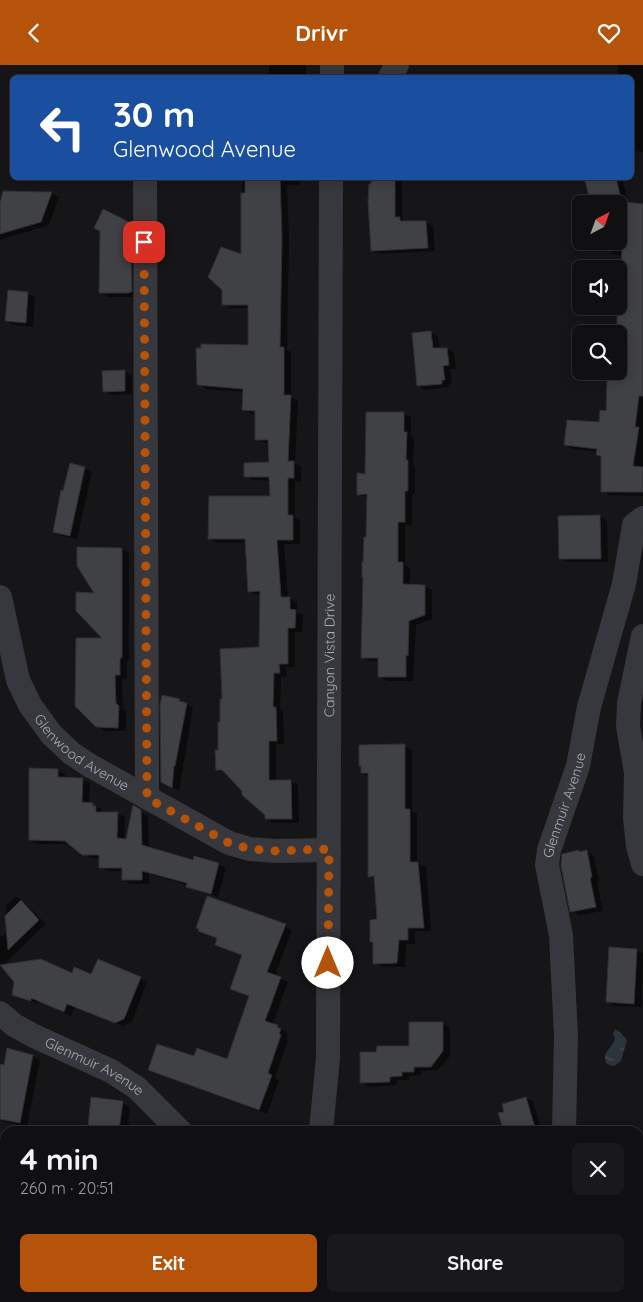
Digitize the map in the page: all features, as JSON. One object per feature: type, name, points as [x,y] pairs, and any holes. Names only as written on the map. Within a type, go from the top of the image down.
[{"type":"street","points":[[145,180],[147,798]]},
{"type":"street","name":"Canyon Vista Drive","points":[[321,1126],[328,1058],[331,180]]},
{"type":"street","name":"Glenmuir Avenue","points":[[564,1126],[566,1036],[561,935],[547,865],[549,850],[578,766],[589,707],[624,584],[634,525],[643,518]]},
{"type":"street","name":"Glenwood Avenue","points":[[0,597],[18,680],[30,705],[51,734],[71,753],[229,843],[250,849],[276,851],[329,849]]},
{"type":"street","points":[[643,636],[629,703],[628,726],[636,773],[635,818],[637,837],[643,864]]},
{"type":"street","name":"Glenmuir Avenue","points":[[0,1013],[14,1025],[34,1036],[111,1071],[136,1089],[175,1126]]},
{"type":"water","points":[[615,1029],[627,1040],[621,1061],[614,1066],[607,1064],[605,1056],[614,1041]]},
{"type":"building","points":[[245,180],[280,180],[282,238],[280,347],[284,347],[284,395],[291,395],[288,461],[294,461],[294,478],[288,478],[288,515],[293,515],[293,540],[277,540],[281,597],[290,597],[290,609],[296,610],[295,628],[288,628],[288,664],[279,664],[280,673],[274,673],[273,707],[276,707],[277,741],[269,741],[269,780],[291,780],[292,819],[265,819],[265,815],[242,795],[242,791],[222,770],[216,770],[215,750],[218,750],[218,722],[220,722],[220,699],[222,699],[220,649],[259,647],[260,591],[248,592],[245,539],[208,539],[209,496],[270,496],[269,477],[244,477],[244,463],[269,462],[268,440],[255,440],[255,411],[242,410],[243,389],[197,385],[196,348],[201,348],[201,344],[248,345],[248,305],[222,305],[222,290],[208,277],[221,247],[241,254],[241,193],[245,193]]},
{"type":"building","points":[[371,180],[395,180],[395,217],[400,217],[400,221],[426,221],[428,248],[371,251],[368,201],[369,184],[371,184]]},
{"type":"building","points":[[585,180],[617,180],[620,195],[589,195]]},
{"type":"building","points":[[3,191],[52,192],[41,222],[0,234],[0,203]]},
{"type":"building","points":[[628,202],[643,204],[643,396],[639,396],[635,427],[639,427],[633,466],[643,467],[643,492],[601,492],[601,456],[596,455],[597,449],[564,445],[567,420],[599,422],[600,410],[606,411],[607,380],[627,380],[627,325],[617,325],[617,315],[627,315],[627,260],[621,260],[622,250],[628,250]]},
{"type":"building","points":[[103,209],[131,223],[132,292],[129,293],[99,293],[100,231],[94,228]]},
{"type":"building","points":[[8,290],[28,292],[26,323],[5,321]]},
{"type":"building","points":[[431,331],[433,348],[447,348],[449,365],[443,366],[445,380],[442,380],[442,384],[417,386],[412,333]]},
{"type":"building","points":[[125,370],[125,391],[103,392],[102,371]]},
{"type":"building","points":[[366,412],[404,412],[404,432],[407,432],[408,491],[405,491],[405,522],[398,522],[398,562],[403,562],[403,584],[425,585],[425,615],[409,621],[406,677],[378,677],[378,658],[361,658],[362,562],[364,537],[366,537],[367,494],[357,495],[357,473],[365,474]]},
{"type":"building","points":[[70,463],[85,467],[70,536],[53,532],[61,490],[63,491]]},
{"type":"building","points":[[600,515],[601,559],[559,559],[558,516]]},
{"type":"building","points":[[77,547],[122,548],[122,658],[120,658],[120,675],[115,675],[116,703],[119,706],[118,728],[96,727],[75,706],[76,638],[102,638],[76,611],[76,592],[94,593],[77,566]]},
{"type":"building","points":[[162,695],[180,699],[179,701],[187,703],[174,766],[172,788],[161,782],[160,705]]},
{"type":"building","points":[[405,744],[405,809],[410,809],[410,862],[418,862],[424,928],[408,928],[408,940],[399,940],[397,963],[373,964],[370,920],[377,919],[374,876],[368,877],[368,773],[361,773],[359,745]]},
{"type":"building","points":[[29,768],[58,769],[58,777],[83,778],[82,802],[93,803],[93,806],[96,806],[96,812],[118,812],[117,838],[126,839],[133,805],[141,810],[142,845],[193,860],[194,856],[219,863],[211,894],[186,887],[187,883],[142,871],[142,880],[122,880],[122,868],[99,868],[99,855],[82,855],[65,841],[29,840]]},
{"type":"building","points":[[579,850],[579,852],[587,850],[596,907],[570,912],[561,866],[562,854]]},
{"type":"building","points":[[207,896],[286,924],[267,972],[281,977],[265,1021],[278,1025],[277,1027],[281,1029],[279,1034],[281,1035],[268,1073],[272,1075],[259,1110],[148,1070],[157,1044],[194,1056],[197,1048],[227,1059],[249,996],[230,989],[242,955],[215,945],[217,938],[198,931],[199,929],[196,928]]},
{"type":"building","points":[[21,900],[39,920],[8,950],[5,916]]},
{"type":"building","points":[[609,947],[637,949],[634,1004],[606,1002]]},
{"type":"building","points":[[41,959],[72,973],[74,967],[91,974],[98,959],[141,977],[124,1019],[115,1023],[67,1004],[64,1012],[31,998],[31,1001],[12,995],[14,982],[0,965]]},
{"type":"building","points":[[409,1022],[443,1022],[443,1051],[431,1067],[414,1067],[414,1072],[402,1072],[402,1076],[390,1077],[390,1082],[360,1083],[360,1052],[376,1052],[377,1046],[409,1046]]},
{"type":"building","points":[[7,1048],[33,1055],[20,1123],[0,1119],[0,1064],[4,1065]]},
{"type":"building","points":[[91,1097],[123,1101],[120,1126],[88,1126]]},
{"type":"building","points":[[526,1097],[535,1126],[502,1126],[498,1113],[504,1112],[502,1104]]},
{"type":"route","points":[[144,242],[147,798],[229,843],[250,849],[276,851],[329,849],[328,963]]}]
